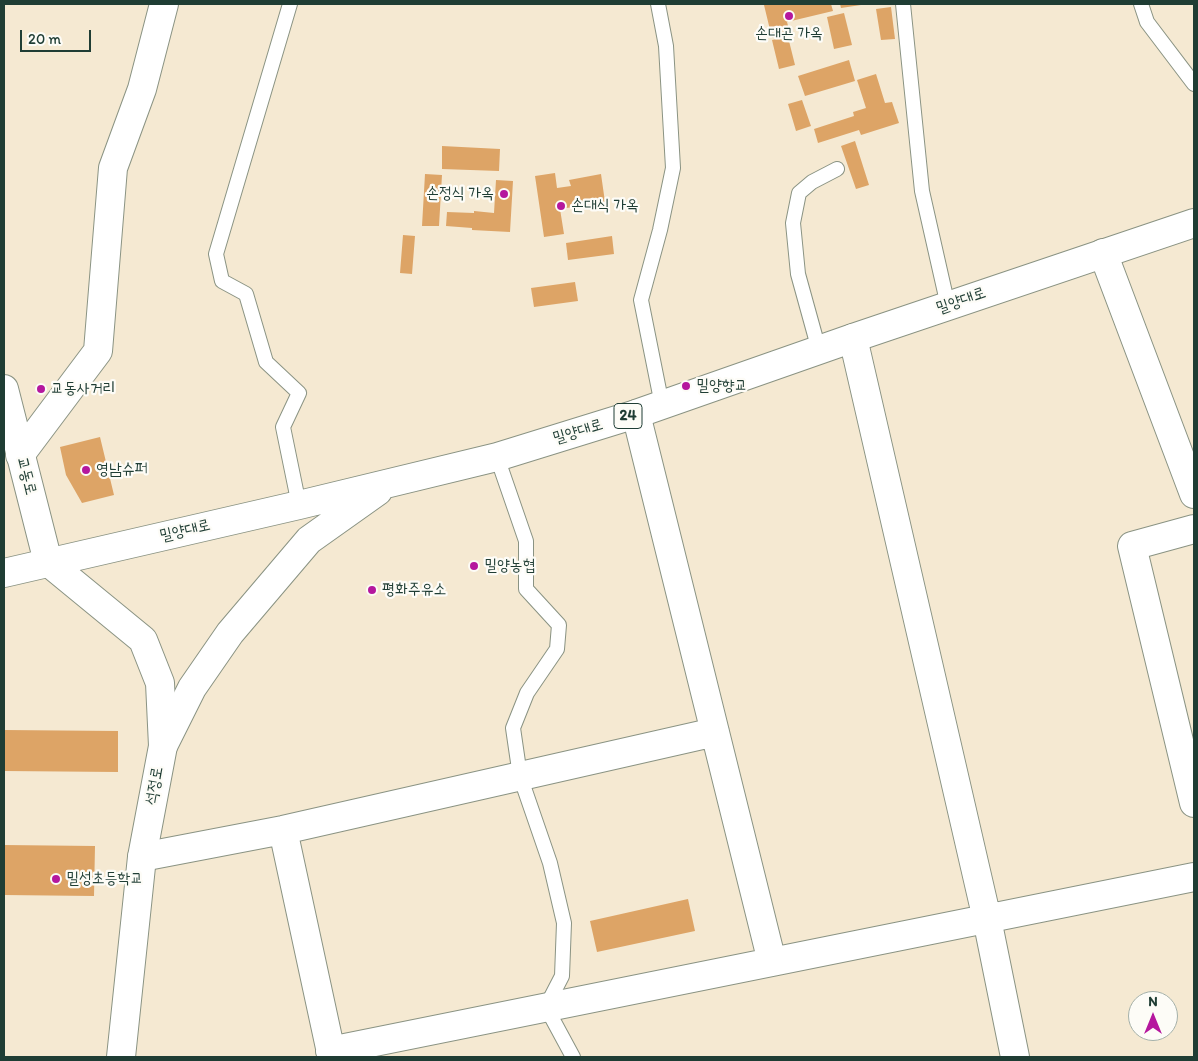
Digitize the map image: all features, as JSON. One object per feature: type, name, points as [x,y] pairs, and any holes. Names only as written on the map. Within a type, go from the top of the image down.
[{"type":"street","points":[[20,455],[98,351],[113,168],[142,88],[164,4]]},
{"type":"street","points":[[1163,233],[1194,208]]},
{"type":"street","name":"밀양대로","points":[[4,573],[497,457],[636,414],[852,338],[1194,223]]},
{"type":"street","points":[[1104,253],[1194,494]]},
{"type":"street","points":[[852,338],[987,918],[1015,1057]]},
{"type":"street","name":"교동로","points":[[4,390],[48,562]]},
{"type":"street","points":[[636,414],[772,962]]},
{"type":"street","points":[[162,746],[192,688],[230,633],[279,574],[309,540],[388,483]]},
{"type":"street","points":[[1194,529],[1132,546],[1194,803]]},
{"type":"street","name":"석정로","points":[[48,562],[143,640],[160,683],[162,746],[142,858],[122,1057]]},
{"type":"street","points":[[142,858],[283,830],[715,732]]},
{"type":"street","points":[[283,830],[331,1054],[546,1007],[1194,877]]},
{"type":"lane","points":[[290,4],[216,254],[222,281],[246,294],[266,362],[299,393],[283,427],[299,505]]},
{"type":"lane","points":[[658,4],[666,46],[673,168],[660,230],[641,300],[662,405]]},
{"type":"lane","points":[[903,4],[922,191],[948,306]]},
{"type":"lane","points":[[1141,4],[1147,22],[1194,84]]},
{"type":"lane","points":[[819,350],[798,274],[793,223],[799,192],[812,182],[837,169]]},
{"type":"lane","points":[[497,457],[526,541],[526,589],[559,625],[558,649],[527,693],[513,728],[520,776],[550,863],[564,923],[562,976],[546,1007],[573,1057]]},
{"type":"building","name":"손대곤 가옥","points":[[831,4],[833,11],[787,22],[790,33],[772,38],[764,5]]},
{"type":"building","points":[[840,4],[861,4],[861,5],[841,8]]},
{"type":"building","points":[[891,7],[895,39],[881,40],[876,9]]},
{"type":"building","points":[[844,13],[852,45],[834,49],[827,17]]},
{"type":"building","points":[[788,37],[795,65],[779,69],[772,40]]},
{"type":"building","points":[[849,60],[855,81],[805,96],[798,76]]},
{"type":"building","points":[[876,74],[885,103],[892,102],[899,123],[861,135],[859,130],[818,143],[814,129],[854,116],[853,112],[866,108],[857,80]]},
{"type":"building","points":[[802,100],[811,126],[796,131],[788,104]]},
{"type":"building","points":[[855,141],[869,185],[856,189],[841,146]]},
{"type":"building","points":[[442,146],[500,149],[499,171],[442,169]]},
{"type":"building","name":"손대식 가옥","points":[[555,173],[557,188],[571,186],[569,180],[601,174],[605,202],[560,209],[564,234],[544,237],[535,176]]},
{"type":"building","points":[[425,174],[442,175],[439,226],[422,226]]},
{"type":"building","name":"손정식 가옥","points":[[496,180],[513,181],[510,232],[472,230],[472,228],[446,226],[447,212],[474,213],[474,211],[494,213]]},
{"type":"building","points":[[403,235],[415,236],[412,274],[400,273]]},
{"type":"building","points":[[612,236],[614,254],[568,260],[566,243]]},
{"type":"building","points":[[575,282],[578,301],[534,307],[531,288]]},
{"type":"building","points":[[100,437],[114,495],[82,503],[66,475],[60,447]]},
{"type":"building","points":[[4,730],[118,731],[118,772],[4,771]]},
{"type":"building","points":[[4,845],[95,846],[94,896],[4,895]]},
{"type":"building","points":[[688,899],[695,931],[597,952],[590,921]]},
{"type":"place","name":"손대곤 가옥","points":[[789,16]]},
{"type":"place","name":"손정식 가옥","points":[[504,194]]},
{"type":"place","name":"손대식 가옥","points":[[561,206]]},
{"type":"place","name":"밀양향교","points":[[686,386]]},
{"type":"place","name":"교동사거리","points":[[41,389]]},
{"type":"place","name":"영남슈퍼","points":[[86,470]]},
{"type":"place","name":"밀양농협","points":[[474,566]]},
{"type":"place","name":"평화주유소","points":[[372,590]]},
{"type":"place","name":"밀성초등학교","points":[[56,879]]}]
